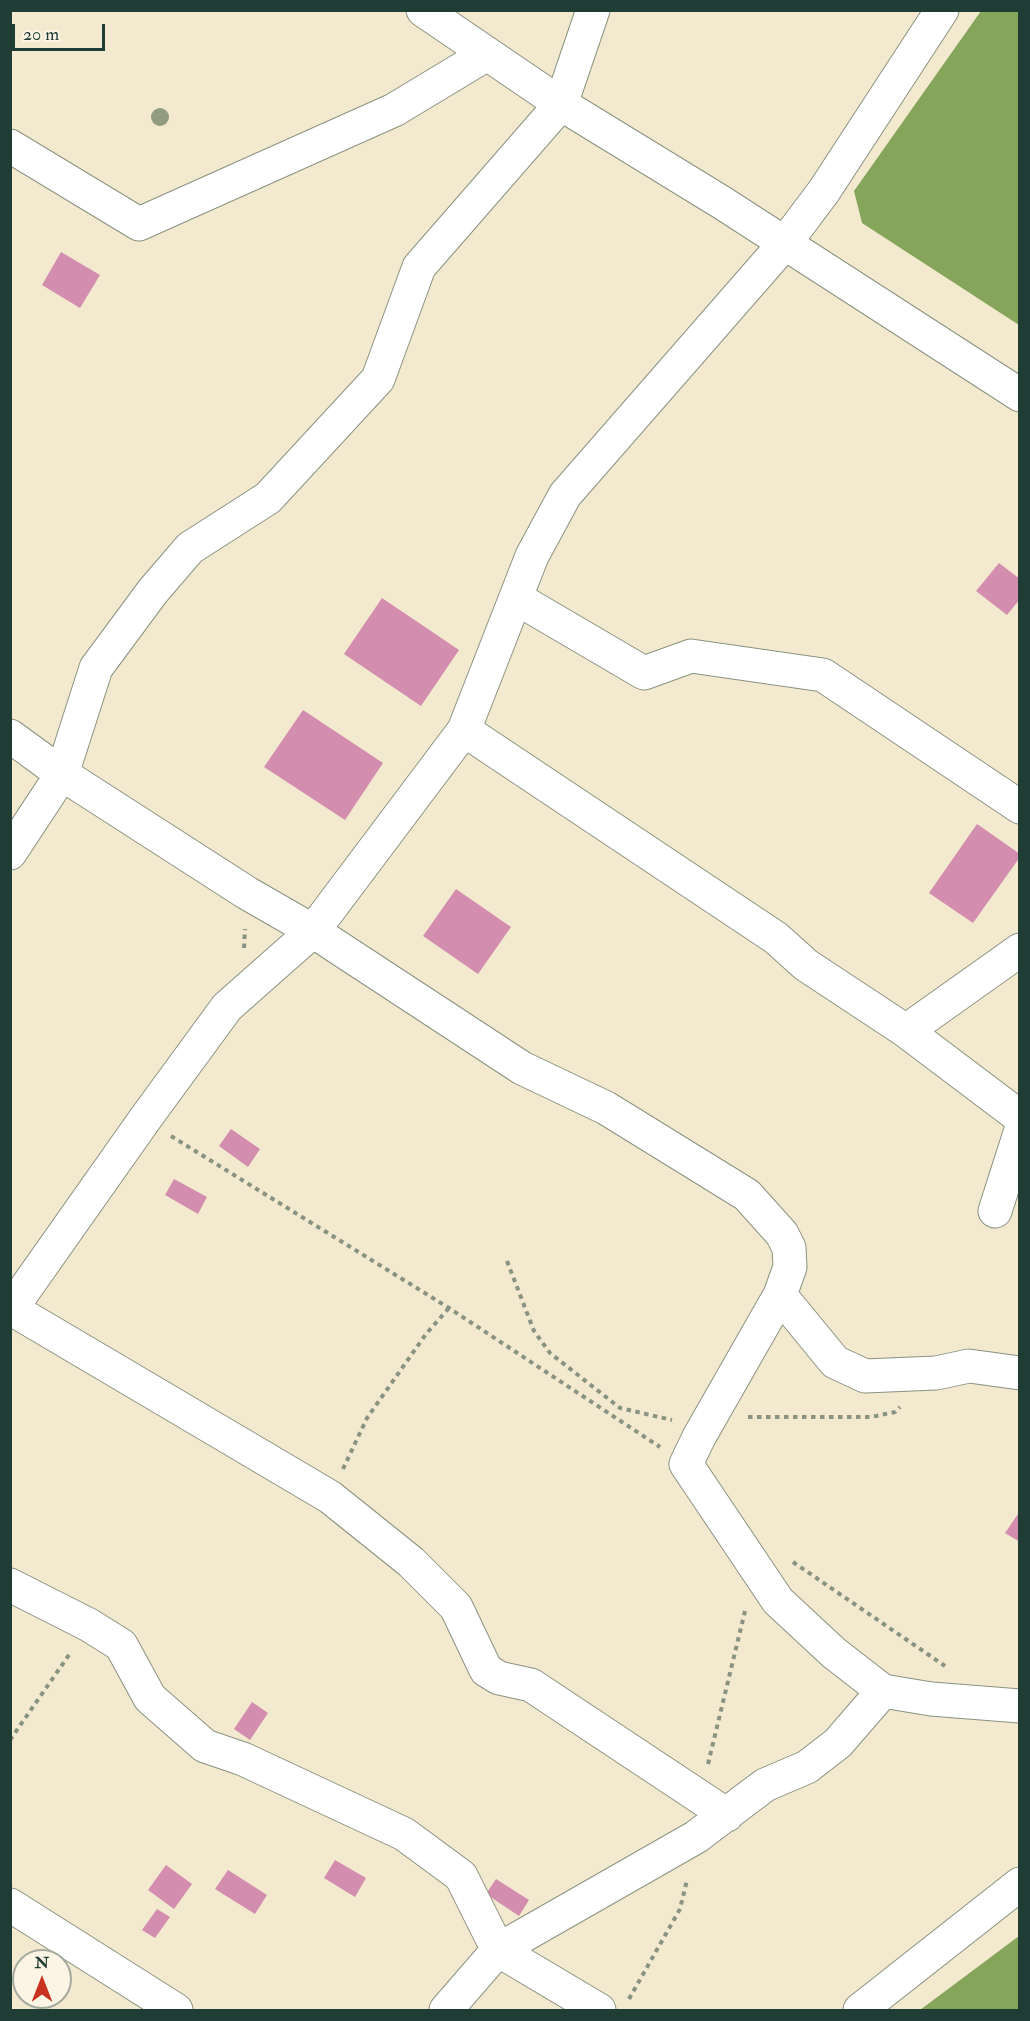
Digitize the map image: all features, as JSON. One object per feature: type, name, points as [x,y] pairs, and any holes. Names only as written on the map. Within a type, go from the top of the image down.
[{"type":"street","points":[[423,10],[561,104],[721,202],[1020,395]]},
{"type":"street","points":[[10,853],[62,774],[96,668],[146,601],[190,548],[268,498],[378,379],[419,267],[561,104],[593,10]]},
{"type":"street","points":[[727,1815],[531,1685],[499,1678],[486,1670],[456,1607],[411,1562],[330,1497],[11,1309],[227,1007],[313,931],[464,730],[532,556],[565,495],[785,243],[824,191],[942,10]]},
{"type":"street","points":[[10,146],[139,224],[394,110],[487,54]]},
{"type":"street","points":[[516,598],[644,673],[691,656],[823,675],[1020,807]]},
{"type":"street","points":[[464,730],[776,938],[806,965],[906,1031],[1020,1117]]},
{"type":"street","points":[[10,736],[62,774],[247,893],[313,931],[522,1068],[606,1108],[747,1195],[782,1234],[789,1248],[790,1267],[780,1295],[686,1464],[778,1601],[834,1653],[883,1691],[931,1699],[1020,1706]]},
{"type":"street","points":[[906,1031],[1020,950]]},
{"type":"street","points":[[995,1210],[1020,1133]]},
{"type":"street","points":[[780,1295],[835,1362],[865,1376],[936,1373],[969,1366],[1020,1373]]},
{"type":"street","points":[[10,1586],[89,1625],[121,1645],[150,1698],[205,1746],[243,1759],[405,1834],[461,1876],[498,1950],[599,2010]]},
{"type":"street","points":[[446,2010],[498,1950],[696,1837],[765,1785],[807,1767],[838,1743],[883,1691]]},
{"type":"street","points":[[860,2010],[1020,1884]]},
{"type":"street","points":[[10,1905],[176,2010]]},
{"type":"path","points":[[145,1119],[449,1308],[686,1464]]},
{"type":"path","points":[[330,1497],[367,1418],[426,1334],[449,1308]]},
{"type":"path","points":[[786,1556],[947,1667]]},
{"type":"path","points":[[10,1740],[89,1625]]},
{"type":"green space","points":[[981,11],[1019,11],[1019,325],[862,223],[854,191]]},
{"type":"green space","points":[[1019,1936],[1019,2010],[920,2010]]},
{"type":"building","points":[[61,252],[100,275],[80,308],[42,285]]},
{"type":"building","points":[[999,563],[1020,579],[1020,599],[1007,615],[976,591]]},
{"type":"building","points":[[382,598],[459,650],[421,706],[344,654]]},
{"type":"building","points":[[303,710],[383,763],[345,820],[264,767]]},
{"type":"building","points":[[977,824],[1020,854],[1020,857],[973,923],[929,893]]},
{"type":"building","points":[[456,889],[511,927],[478,974],[423,936]]},
{"type":"building","points":[[231,1129],[260,1149],[248,1167],[219,1146]]},
{"type":"building","points":[[174,1179],[207,1197],[198,1214],[165,1195]]},
{"type":"building","points":[[1020,1511],[1020,1542],[1005,1533]]},
{"type":"building","points":[[252,1702],[268,1713],[250,1740],[234,1729]]},
{"type":"building","points":[[335,1860],[366,1878],[355,1897],[324,1878]]},
{"type":"building","points":[[166,1865],[192,1884],[174,1909],[148,1890]]},
{"type":"building","points":[[228,1870],[267,1895],[255,1914],[215,1889]]},
{"type":"building","points":[[496,1879],[529,1900],[519,1916],[486,1894]]},
{"type":"building","points":[[157,1909],[170,1917],[155,1938],[142,1930]]}]
